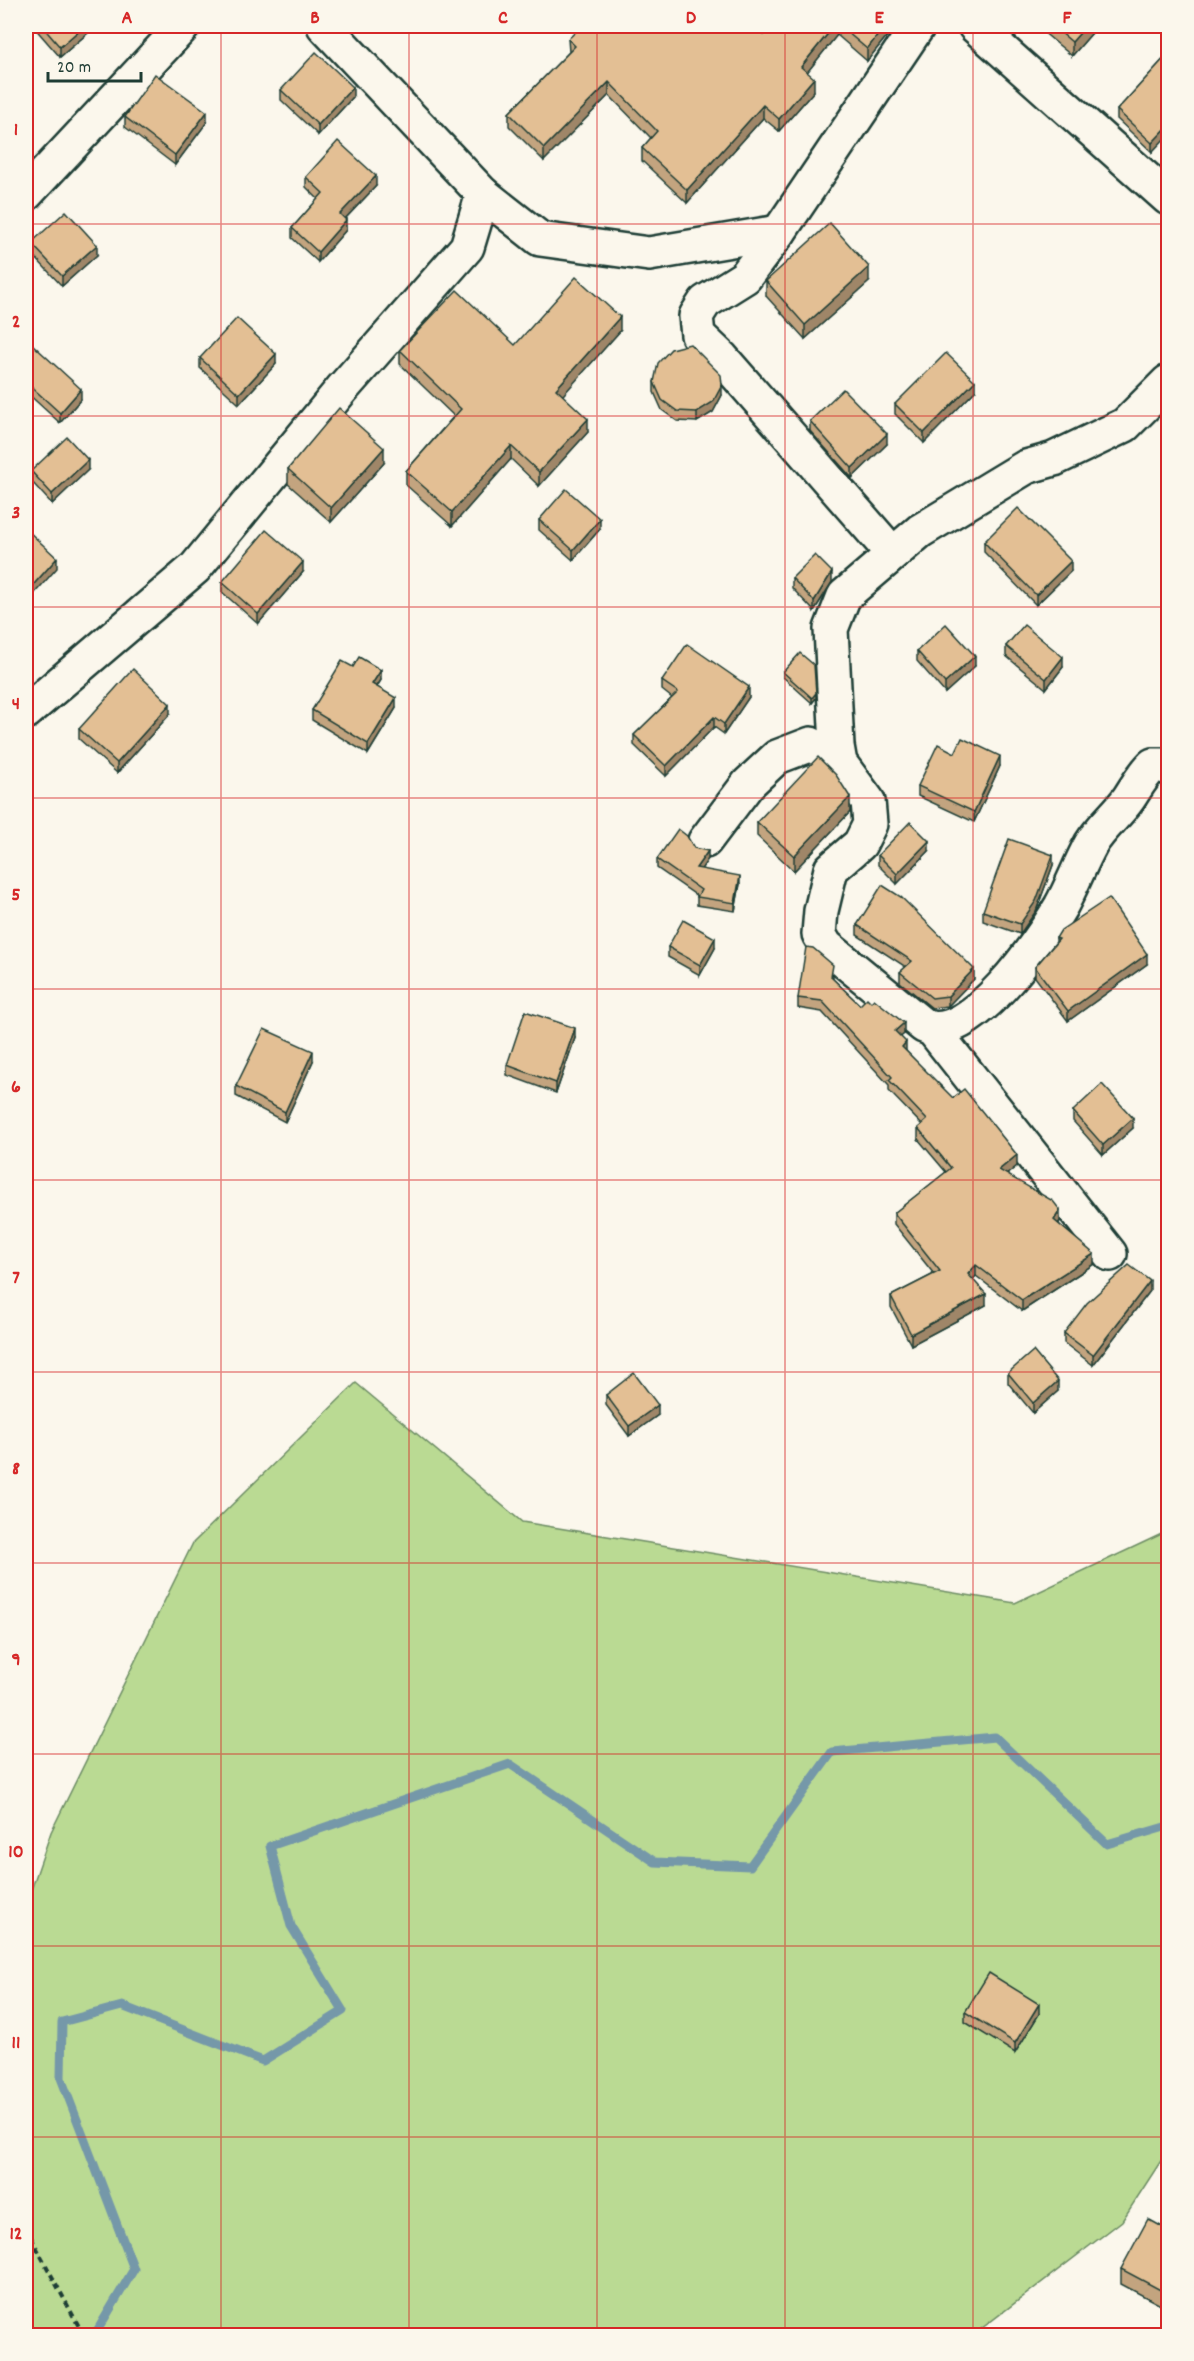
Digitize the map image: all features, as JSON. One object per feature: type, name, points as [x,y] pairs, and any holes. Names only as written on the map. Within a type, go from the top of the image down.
[{"type":"street","points":[[26,194],[183,26]]},
{"type":"street","points":[[324,26],[483,194],[540,238],[649,254],[779,232]]},
{"type":"street","points":[[892,553],[722,358],[698,335],[696,316],[705,302],[745,277],[779,232],[918,26]]},
{"type":"street","points":[[975,26],[1168,198]]},
{"type":"street","points":[[26,712],[195,568],[342,389],[467,247],[483,194]]},
{"type":"street","points":[[840,763],[831,629],[844,596],[920,531],[974,496],[1002,483],[1026,467],[1054,459],[1125,425],[1168,382]]},
{"type":"street","points":[[705,841],[748,784],[777,757],[811,744],[840,763],[868,801],[870,824],[860,844],[831,869],[821,911],[819,934],[826,946],[924,1026],[933,1030],[1110,1254]]},
{"type":"street","points":[[933,1030],[963,1022],[1020,965],[1061,906],[1092,843],[1129,799],[1140,777],[1153,765],[1164,765],[1168,768]]},
{"type":"path","points":[[26,2229],[84,2336]]},
{"type":"green space","points":[[356,1383],[522,1522],[1015,1603],[1168,1531],[1168,2150],[1122,2221],[973,2335],[26,2336],[26,1905],[51,1832],[193,1543]]},
{"type":"building","points":[[42,26],[84,26],[60,47]]},
{"type":"building","points":[[582,26],[754,26],[764,35],[772,26],[834,26],[801,67],[814,78],[779,119],[763,105],[687,190],[642,148],[657,131],[609,82],[544,148],[509,113],[575,46],[568,39]]},
{"type":"building","points":[[840,26],[885,26],[867,49]]},
{"type":"building","points":[[1053,26],[1086,26],[1072,42]]},
{"type":"building","points":[[316,52],[353,87],[318,125],[281,90]]},
{"type":"building","points":[[1168,54],[1168,126],[1152,143],[1117,110]]},
{"type":"building","points":[[155,74],[207,112],[175,155],[125,117]]},
{"type":"building","points":[[338,141],[376,176],[340,214],[346,220],[318,252],[292,228],[323,193],[306,177]]},
{"type":"building","points":[[66,211],[97,245],[62,276],[31,243]]},
{"type":"building","points":[[830,223],[869,267],[805,325],[766,281]]},
{"type":"building","points":[[576,277],[620,317],[556,389],[588,419],[539,472],[511,446],[452,512],[406,471],[461,409],[400,350],[457,290],[515,345]]},
{"type":"building","points":[[237,318],[276,354],[239,394],[200,358]]},
{"type":"building","points":[[32,344],[81,389],[60,413],[26,382],[26,352]]},
{"type":"building","points":[[690,344],[721,375],[722,385],[713,402],[697,412],[677,411],[662,400],[654,382],[658,363],[671,349]]},
{"type":"building","points":[[946,353],[975,381],[924,433],[895,404]]},
{"type":"building","points":[[843,389],[887,434],[852,468],[810,421]]},
{"type":"building","points":[[339,408],[384,448],[331,508],[288,469]]},
{"type":"building","points":[[67,437],[88,460],[52,494],[31,471]]},
{"type":"building","points":[[566,489],[600,519],[573,550],[539,520]]},
{"type":"building","points":[[1018,508],[1071,561],[1036,595],[984,542]]},
{"type":"building","points":[[26,529],[57,558],[26,593]]},
{"type":"building","points":[[266,530],[303,562],[258,614],[222,582]]},
{"type":"building","points":[[815,555],[832,572],[814,601],[792,578]]},
{"type":"building","points":[[946,624],[975,656],[945,683],[917,651]]},
{"type":"building","points":[[1024,625],[1063,657],[1046,679],[1006,646]]},
{"type":"building","points":[[687,644],[749,687],[724,724],[714,717],[666,766],[634,735],[678,692],[662,681]]},
{"type":"building","points":[[800,653],[814,665],[816,693],[812,698],[783,672]]},
{"type":"building","points":[[359,657],[381,670],[372,684],[396,698],[368,744],[312,710],[342,661],[353,667]]},
{"type":"building","points":[[133,669],[170,704],[117,763],[79,729]]},
{"type":"building","points":[[962,738],[1000,756],[974,812],[918,786],[938,744],[955,753]]},
{"type":"building","points":[[818,757],[836,775],[850,797],[794,856],[757,822]]},
{"type":"building","points":[[910,822],[929,841],[897,874],[878,855]]},
{"type":"building","points":[[678,829],[687,836],[694,848],[708,851],[696,868],[740,876],[735,903],[697,897],[701,890],[657,859]]},
{"type":"building","points":[[1009,839],[1053,855],[1036,901],[1020,924],[983,911]]},
{"type":"building","points":[[882,885],[901,897],[974,969],[948,996],[932,998],[900,972],[912,961],[857,925]]},
{"type":"building","points":[[1109,898],[1147,954],[1068,1011],[1035,967],[1059,939],[1056,938],[1061,930]]},
{"type":"building","points":[[683,920],[715,938],[700,965],[668,947]]},
{"type":"building","points":[[806,947],[813,948],[833,965],[831,977],[860,1005],[867,998],[871,1002],[874,999],[904,1023],[895,1031],[906,1042],[902,1047],[953,1098],[964,1089],[1017,1155],[999,1170],[1053,1201],[1060,1210],[1054,1220],[1094,1254],[1022,1300],[976,1265],[968,1274],[986,1294],[911,1334],[891,1296],[940,1271],[894,1213],[951,1168],[918,1128],[927,1120],[889,1080],[892,1077],[822,1001],[798,998]]},
{"type":"building","points":[[525,1011],[575,1028],[556,1083],[507,1065]]},
{"type":"building","points":[[264,1029],[313,1051],[285,1112],[236,1086]]},
{"type":"building","points":[[1102,1084],[1133,1118],[1103,1145],[1073,1111]]},
{"type":"building","points":[[1129,1265],[1150,1281],[1093,1355],[1064,1333],[1087,1303]]},
{"type":"building","points":[[1033,1351],[1058,1381],[1033,1403],[1008,1373]]},
{"type":"building","points":[[634,1373],[658,1405],[629,1426],[606,1395]]},
{"type":"building","points":[[989,1973],[1039,2004],[1015,2043],[965,2012]]},
{"type":"building","points":[[1148,2219],[1168,2230],[1168,2294],[1121,2269]]},
{"type":"waterway","points":[[94,2336],[134,2269],[61,2078],[62,2022],[122,2006],[263,2061],[343,2011],[291,1926],[270,1846],[510,1764],[655,1862],[750,1866],[832,1752],[995,1737],[1107,1844],[1168,1826]]}]
